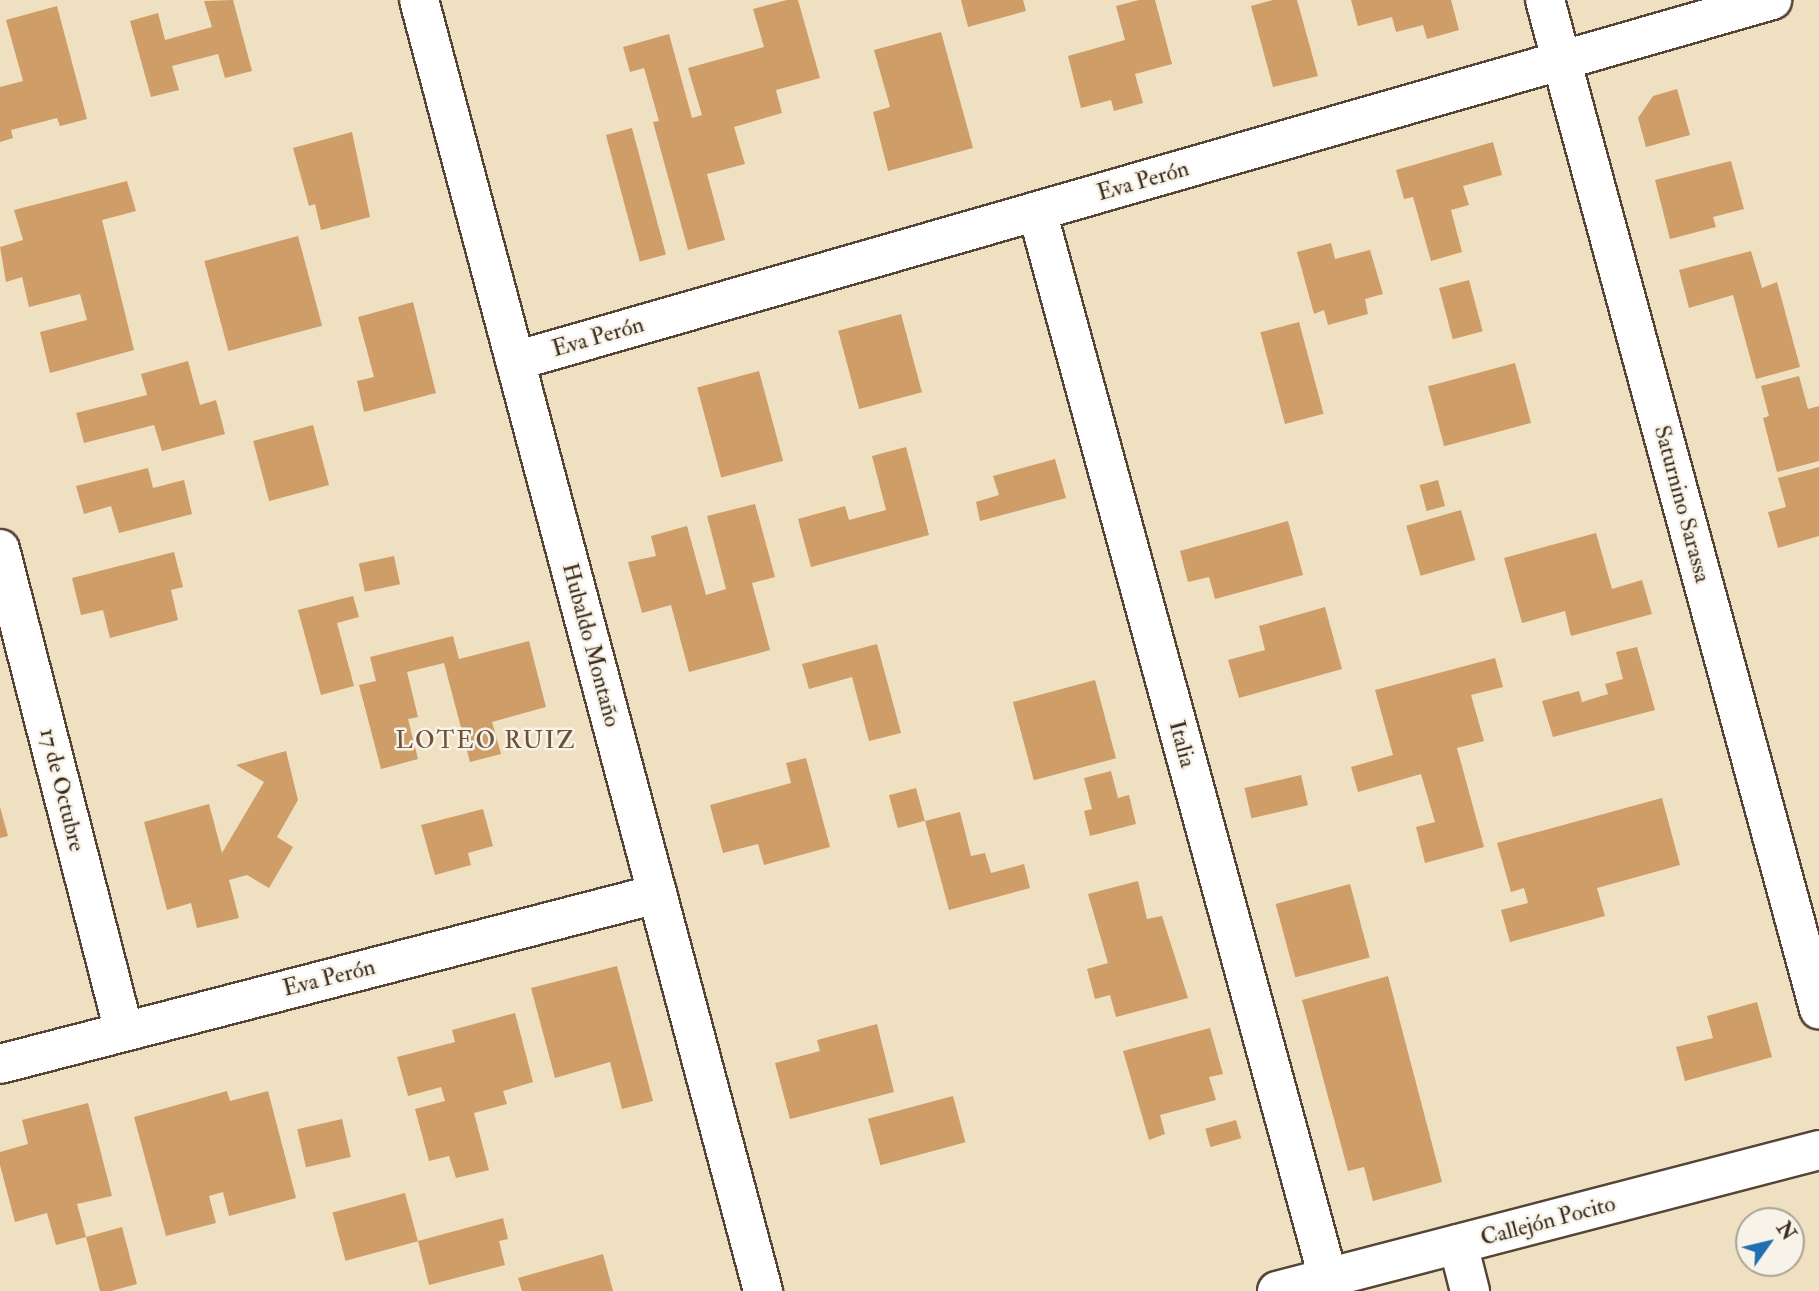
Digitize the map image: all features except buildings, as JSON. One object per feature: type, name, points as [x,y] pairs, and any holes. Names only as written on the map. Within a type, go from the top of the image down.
[{"type":"street","name":"Hubaldo Montaño","points":[[419,0],[763,1291]]},
{"type":"street","name":"Saturnino Sarassa","points":[[1545,0],[1819,1009]]},
{"type":"street","name":"Eva Perón","points":[[515,361],[1772,0]]},
{"type":"street","name":"Italia","points":[[1037,211],[1328,1278]]},
{"type":"street","name":"17 de Octubre","points":[[0,549],[124,1031]]},
{"type":"street","name":"Eva Perón","points":[[0,1063],[657,894]]},
{"type":"street","name":"Callejón Pocito","points":[[1277,1291],[1819,1150]]},
{"type":"street","points":[[1458,1244],[1471,1291]]},
{"type":"district","name":"LOTEO RUIZ","points":[[486,741]]}]
